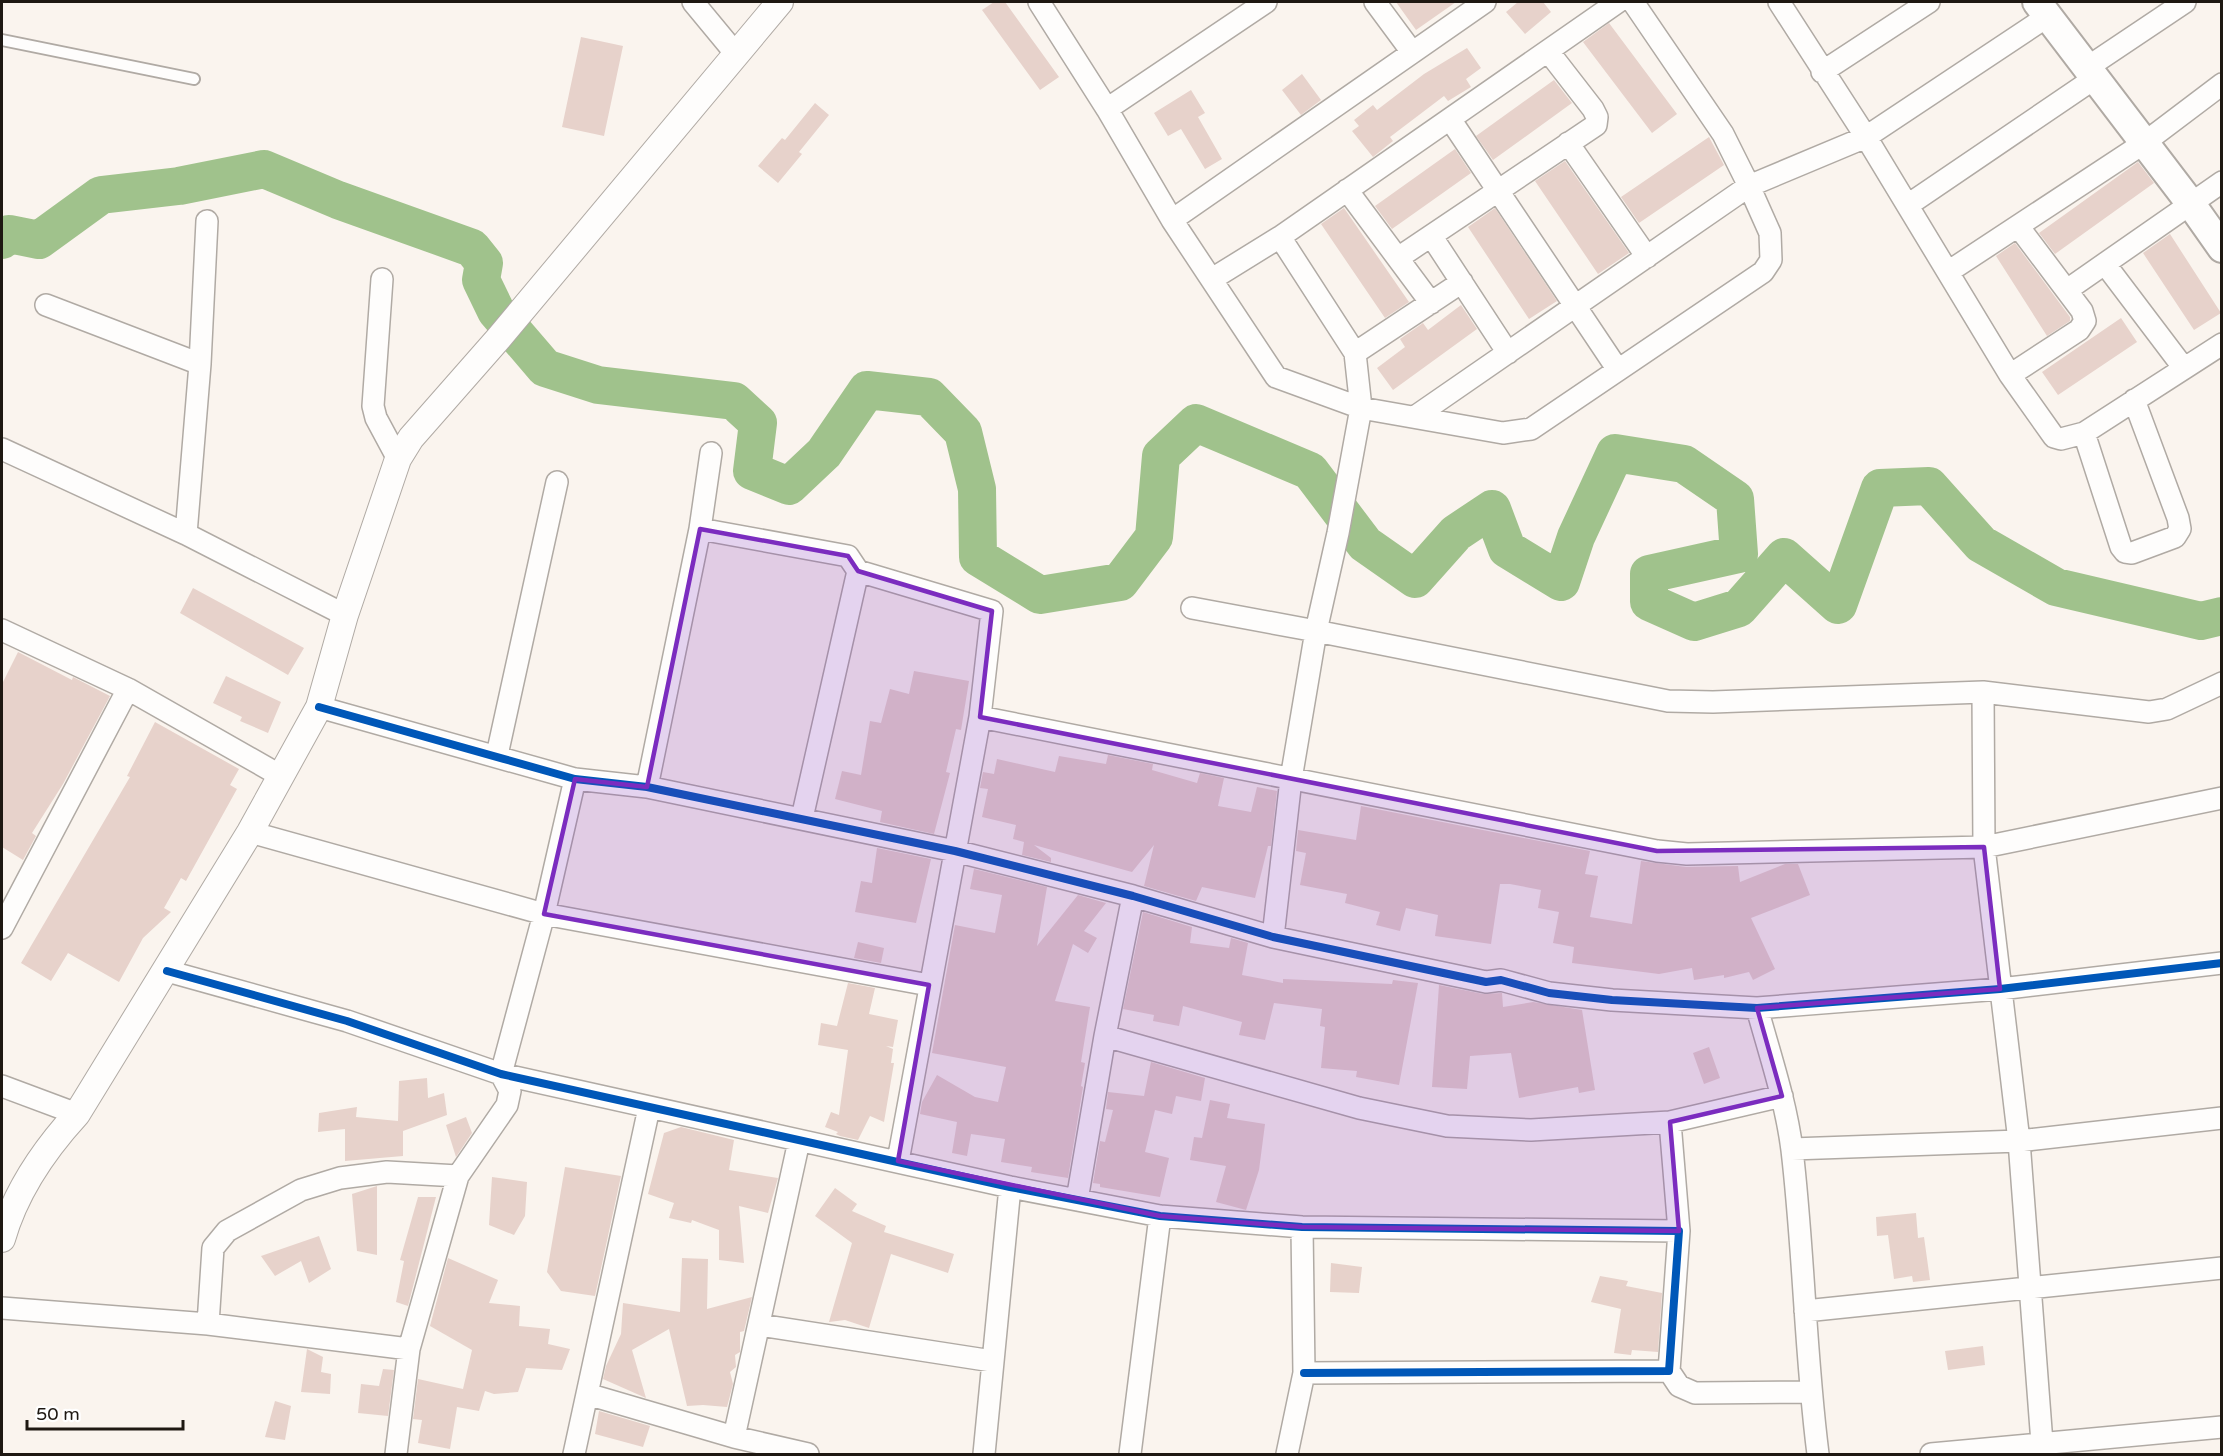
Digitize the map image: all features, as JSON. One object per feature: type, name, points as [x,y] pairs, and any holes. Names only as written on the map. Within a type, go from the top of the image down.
[{"type":"main road","points":[[2043,9],[2222,248]]},
{"type":"street","points":[[693,2],[736,54]]},
{"type":"street","points":[[2,1239],[7,1221],[27,1182],[60,1133],[77,1114],[167,971],[250,832],[319,707],[345,615],[398,459],[411,438],[498,339],[780,2]]},
{"type":"street","points":[[1039,2],[1107,110],[1172,220],[1276,377],[1361,408],[1503,433],[1532,429],[1763,272],[1771,260],[1770,233],[1723,134],[1633,2]]},
{"type":"street","points":[[1107,110],[1266,2]]},
{"type":"street","points":[[1375,2],[1412,52]]},
{"type":"street","points":[[1172,220],[1485,2]]},
{"type":"street","points":[[1212,279],[1280,237],[1618,2]]},
{"type":"street","points":[[1779,2],[1822,72],[1866,136],[2010,375],[2054,437],[2061,439],[2084,433],[2183,367],[2222,344]]},
{"type":"street","points":[[1822,72],[1929,2]]},
{"type":"street","points":[[1908,205],[2185,2]]},
{"type":"street","points":[[1416,416],[1749,186],[1866,136],[2043,9]]},
{"type":"street","points":[[1398,258],[1596,125],[1597,117],[1548,51]]},
{"type":"street","points":[[1948,272],[2144,143],[2222,84]]},
{"type":"street","points":[[1450,119],[1577,305],[1618,370]]},
{"type":"street","points":[[1568,143],[1647,257]]},
{"type":"street","points":[[2067,290],[2222,182]]},
{"type":"street","points":[[1347,190],[1431,303]]},
{"type":"street","points":[[186,534],[200,364],[207,221]]},
{"type":"street","points":[[2010,375],[2079,330],[2085,321],[2082,311],[2018,226]]},
{"type":"street","points":[[1273,937],[1291,779],[1316,631],[1338,533],[1361,408],[1354,353],[1280,237]]},
{"type":"street","points":[[1432,237],[1508,353]]},
{"type":"street","points":[[2105,264],[2183,367]]},
{"type":"street","points":[[382,279],[373,406],[376,418],[398,459]]},
{"type":"street","points":[[1354,353],[1462,282]]},
{"type":"street","points":[[46,305],[200,364]]},
{"type":"street","points":[[2084,433],[2121,547],[2125,552],[2132,553],[2175,537],[2180,529],[2178,518],[2134,400]]},
{"type":"street","points":[[2,449],[186,534],[345,615]]},
{"type":"street","points":[[646,787],[700,529],[711,453]]},
{"type":"street","points":[[497,755],[556,482]]},
{"type":"street","points":[[700,529],[848,556],[858,571],[992,610],[980,717],[898,1161]]},
{"type":"street","points":[[802,818],[858,571]]},
{"type":"street","points":[[1192,608],[1668,701],[1713,702],[1983,692],[2149,712],[2167,709],[2222,684]]},
{"type":"street","points":[[2,630],[128,690],[281,776]]},
{"type":"street","points":[[2,924],[128,690]]},
{"type":"street","points":[[1983,692],[1984,847],[2019,1141],[2042,1443]]},
{"type":"street","points":[[319,707],[497,755],[575,779],[646,787],[955,851],[1133,896],[1273,937],[1486,982],[1501,980],[1549,993],[1612,1000],[1757,1008],[2000,989],[2222,963]]},
{"type":"street","points":[[980,717],[1657,851],[1686,854],[1984,847],[2222,798]]},
{"type":"street","points":[[396,1455],[409,1349],[458,1176],[507,1105],[510,1091],[501,1074],[544,914],[575,779]]},
{"type":"street","points":[[250,832],[544,914],[929,985]]},
{"type":"street","points":[[1077,1200],[1105,1036],[1133,896]]},
{"type":"street","points":[[167,971],[347,1021],[501,1074],[1010,1187],[1160,1216],[1302,1227],[1679,1232]]},
{"type":"street","points":[[1757,1008],[1782,1095],[1792,1149],[1810,1392],[1818,1455]]},
{"type":"street","points":[[1105,1036],[1359,1108],[1448,1126],[1531,1130],[1670,1122],[1782,1095]]},
{"type":"street","points":[[2,1086],[77,1114]]},
{"type":"street","points":[[574,1455],[649,1108]]},
{"type":"street","points":[[1792,1149],[2019,1141],[2222,1118]]},
{"type":"street","points":[[1670,1122],[1679,1232],[1669,1371],[1679,1386],[1695,1393],[1810,1392]]},
{"type":"street","points":[[735,1437],[799,1141]]},
{"type":"street","points":[[208,1324],[213,1248],[227,1231],[301,1190],[340,1178],[387,1172],[458,1176]]},
{"type":"street","points":[[984,1455],[1010,1187]]},
{"type":"street","points":[[1130,1455],[1160,1216]]},
{"type":"street","points":[[1287,1455],[1304,1373],[1302,1227]]},
{"type":"street","points":[[1805,1311],[2222,1268]]},
{"type":"street","points":[[2,1308],[208,1324],[409,1349]]},
{"type":"street","points":[[759,1324],[992,1361]]},
{"type":"street","points":[[1304,1373],[1669,1371]]},
{"type":"street","points":[[587,1394],[735,1437],[808,1455]]},
{"type":"street","points":[[1931,1455],[2042,1443],[2122,1446],[2222,1427]]},
{"type":"lane","points":[[2,40],[194,79]]},
{"type":"highlighted area","points":[[700,529],[848,556],[858,571],[992,611],[980,717],[1657,851],[1984,847],[2000,989],[1757,1008],[1782,1096],[1670,1122],[1679,1231],[1302,1227],[1160,1216],[898,1161],[929,985],[544,914],[575,779],[647,787]]},
{"type":"building","points":[[994,2],[1005,2],[1059,77],[1040,90],[982,10]]},
{"type":"building","points":[[1396,2],[1456,2],[1416,30]]},
{"type":"building","points":[[1518,2],[1543,2],[1551,12],[1525,34],[1506,12]]},
{"type":"building","points":[[1609,23],[1677,114],[1652,133],[1583,42]]},
{"type":"building","points":[[581,37],[623,46],[604,136],[562,127]]},
{"type":"building","points":[[1467,48],[1481,68],[1466,79],[1471,87],[1448,101],[1444,96],[1390,137],[1393,141],[1373,157],[1352,131],[1359,126],[1354,120],[1373,105],[1377,110],[1424,74]]},
{"type":"building","points":[[1302,74],[1321,100],[1301,115],[1282,90]]},
{"type":"building","points":[[1554,80],[1572,103],[1493,160],[1476,136]]},
{"type":"building","points":[[1191,90],[1205,113],[1198,117],[1222,159],[1205,169],[1181,129],[1168,136],[1154,113]]},
{"type":"building","points":[[815,103],[829,115],[778,183],[758,166],[782,138],[785,140]]},
{"type":"building","points":[[1709,137],[1724,165],[1639,223],[1621,197]]},
{"type":"building","points":[[1455,149],[1471,173],[1392,229],[1375,206]]},
{"type":"building","points":[[1565,161],[1629,253],[1598,274],[1535,181]]},
{"type":"building","points":[[2138,162],[2154,183],[2055,254],[2039,233]]},
{"type":"building","points":[[1344,208],[1409,302],[1385,318],[1321,224]]},
{"type":"building","points":[[1495,208],[1557,301],[1529,319],[1468,227]]},
{"type":"building","points":[[2170,234],[2221,313],[2194,330],[2143,253]]},
{"type":"building","points":[[2015,243],[2070,317],[2070,321],[2047,336],[1996,256]]},
{"type":"building","points":[[1461,305],[1477,329],[1393,390],[1377,368],[1405,347],[1400,339],[1423,323],[1428,330]]},
{"type":"building","points":[[2121,318],[2137,342],[2058,395],[2042,372]]},
{"type":"building","points":[[193,588],[304,648],[288,675],[180,613]]},
{"type":"building","points":[[18,652],[72,680],[73,677],[110,696],[63,784],[32,833],[36,836],[23,860],[2,847],[2,684]]},
{"type":"building","points":[[914,671],[969,681],[961,730],[956,729],[946,772],[950,773],[934,834],[880,822],[882,811],[835,799],[842,771],[861,775],[870,721],[881,723],[890,689],[909,694]]},
{"type":"building","points":[[226,676],[281,702],[268,733],[240,721],[242,717],[213,703]]},
{"type":"building","points":[[155,722],[239,769],[230,785],[237,789],[186,881],[181,878],[164,908],[171,912],[143,938],[119,982],[68,953],[51,981],[21,963],[130,777],[127,776]]},
{"type":"building","points":[[1108,755],[1153,764],[1152,770],[1197,783],[1200,773],[1224,778],[1218,806],[1251,812],[1257,787],[1277,791],[1271,846],[1268,846],[1255,898],[1202,887],[1196,901],[1144,886],[1154,845],[1132,872],[1034,845],[1051,858],[1051,862],[1022,855],[1024,842],[1013,839],[1016,825],[982,817],[988,789],[980,788],[983,772],[994,774],[997,759],[1055,772],[1059,756],[1106,764]]},
{"type":"building","points":[[1361,806],[1590,851],[1585,874],[1598,876],[1590,917],[1632,924],[1641,861],[1686,867],[1738,866],[1740,882],[1785,864],[1798,864],[1810,895],[1751,918],[1775,969],[1753,980],[1749,972],[1724,978],[1724,975],[1694,980],[1692,968],[1659,974],[1572,963],[1574,947],[1553,943],[1559,912],[1538,908],[1541,890],[1510,884],[1500,884],[1491,944],[1435,936],[1438,915],[1406,908],[1400,931],[1376,925],[1380,912],[1345,903],[1347,894],[1300,885],[1306,853],[1296,851],[1298,830],[1356,840]]},
{"type":"building","points":[[877,848],[931,859],[916,923],[855,912],[861,881],[872,883]]},
{"type":"building","points":[[974,869],[1047,887],[1037,946],[1078,895],[1106,903],[1084,931],[1097,938],[1088,953],[1073,944],[1055,1001],[1090,1007],[1081,1062],[1085,1063],[1081,1086],[1083,1087],[1068,1178],[1031,1172],[1032,1167],[1001,1162],[1005,1139],[971,1134],[967,1156],[952,1153],[957,1122],[920,1114],[922,1102],[937,1075],[975,1097],[998,1102],[1006,1067],[932,1053],[955,925],[995,933],[1002,895],[970,889]]},
{"type":"building","points":[[1143,912],[1192,927],[1190,943],[1229,948],[1231,938],[1248,943],[1242,975],[1283,983],[1283,979],[1392,984],[1393,980],[1418,983],[1399,1085],[1356,1077],[1357,1071],[1321,1068],[1325,1027],[1320,1026],[1322,1009],[1274,1003],[1265,1040],[1239,1035],[1242,1022],[1183,1006],[1179,1026],[1153,1021],[1154,1015],[1123,1009]]},
{"type":"building","points":[[858,942],[884,948],[881,963],[854,958]]},
{"type":"building","points":[[848,983],[875,988],[869,1014],[898,1020],[893,1047],[886,1046],[893,1049],[891,1063],[894,1063],[884,1122],[870,1116],[858,1140],[840,1136],[836,1134],[838,1132],[825,1127],[831,1112],[839,1115],[848,1050],[818,1045],[821,1023],[837,1026]]},
{"type":"building","points":[[1439,985],[1483,994],[1502,993],[1503,1007],[1533,1002],[1582,1010],[1595,1090],[1579,1093],[1578,1087],[1519,1098],[1511,1053],[1470,1056],[1467,1089],[1432,1087]]},
{"type":"building","points":[[1709,1047],[1720,1078],[1704,1084],[1693,1053]]},
{"type":"building","points":[[1151,1062],[1205,1078],[1201,1101],[1176,1096],[1172,1114],[1155,1110],[1145,1152],[1169,1158],[1160,1197],[1100,1187],[1100,1184],[1093,1183],[1100,1141],[1105,1142],[1113,1110],[1106,1109],[1108,1092],[1144,1096]]},
{"type":"building","points":[[427,1078],[428,1098],[444,1093],[447,1115],[403,1131],[403,1156],[345,1161],[345,1129],[318,1132],[319,1113],[357,1107],[356,1117],[398,1121],[399,1081]]},
{"type":"building","points":[[1210,1100],[1230,1104],[1227,1118],[1265,1124],[1259,1170],[1246,1210],[1216,1202],[1226,1166],[1190,1160],[1194,1137],[1202,1138]]},
{"type":"building","points":[[466,1117],[472,1133],[456,1157],[446,1125]]},
{"type":"building","points":[[681,1127],[734,1140],[729,1170],[778,1178],[768,1213],[739,1206],[744,1263],[719,1260],[719,1230],[692,1220],[691,1223],[669,1218],[674,1203],[648,1194],[664,1133]]},
{"type":"building","points":[[565,1167],[621,1176],[595,1296],[561,1291],[547,1272]]},
{"type":"building","points":[[492,1177],[527,1182],[525,1216],[514,1235],[489,1225]]},
{"type":"building","points":[[377,1186],[377,1255],[357,1251],[352,1194]]},
{"type":"building","points":[[835,1188],[857,1204],[852,1211],[886,1226],[884,1232],[954,1254],[948,1273],[891,1254],[869,1328],[845,1320],[829,1322],[852,1243],[815,1216]]},
{"type":"building","points":[[418,1197],[436,1197],[408,1306],[396,1302],[404,1261],[400,1260]]},
{"type":"building","points":[[1916,1213],[1918,1238],[1924,1237],[1930,1280],[1913,1282],[1912,1276],[1894,1279],[1888,1235],[1877,1236],[1876,1217]]},
{"type":"building","points":[[319,1236],[331,1269],[309,1283],[301,1261],[275,1276],[261,1256]]},
{"type":"building","points":[[448,1258],[498,1280],[489,1303],[520,1306],[519,1326],[550,1329],[548,1344],[570,1349],[562,1370],[526,1368],[518,1392],[494,1394],[485,1391],[479,1411],[457,1407],[450,1449],[418,1443],[422,1420],[413,1419],[418,1379],[463,1389],[472,1350],[430,1326]]},
{"type":"building","points":[[682,1258],[708,1259],[707,1309],[752,1297],[744,1331],[740,1332],[740,1352],[735,1355],[736,1367],[730,1372],[733,1384],[727,1407],[687,1406],[669,1329],[632,1350],[646,1398],[603,1379],[606,1366],[621,1334],[623,1303],[680,1312]]},
{"type":"building","points":[[1331,1263],[1362,1267],[1359,1293],[1330,1292]]},
{"type":"building","points":[[1600,1276],[1628,1281],[1626,1286],[1662,1293],[1658,1352],[1632,1350],[1631,1355],[1614,1353],[1621,1309],[1591,1302]]},
{"type":"building","points":[[1983,1346],[1985,1365],[1948,1370],[1945,1351]]},
{"type":"building","points":[[307,1349],[323,1357],[321,1372],[331,1374],[330,1394],[301,1392]]},
{"type":"building","points":[[383,1369],[394,1370],[388,1416],[358,1413],[361,1384],[379,1386]]},
{"type":"building","points":[[275,1401],[291,1406],[285,1440],[265,1437]]},
{"type":"building","points":[[599,1411],[650,1426],[643,1447],[595,1434]]},
{"type":"waterway","points":[[2,240],[9,234],[39,240],[101,195],[179,186],[264,169],[338,200],[472,248],[484,263],[481,280],[496,311],[545,368],[598,385],[734,401],[758,423],[752,471],[789,486],[824,453],[867,390],[929,397],[963,432],[977,489],[978,557],[1040,595],[1120,582],[1154,537],[1161,456],[1196,423],[1310,471],[1365,544],[1415,579],[1456,533],[1492,509],[1507,549],[1561,582],[1576,537],[1615,453],[1684,464],[1735,499],[1739,554],[1649,574],[1649,602],[1694,622],[1739,608],[1784,557],[1838,605],[1880,488],[1929,486],[1981,544],[2056,587],[2201,621],[2222,616]]},
{"type":"cycle path","points":[[319,707],[575,779],[647,787],[955,851],[1133,896],[1273,937],[1486,982],[1501,980],[1549,993],[1612,1000],[1757,1008],[2000,989],[2222,963]]},
{"type":"cycle path","points":[[167,971],[347,1021],[501,1074],[1010,1187],[1160,1216],[1302,1227],[1679,1231],[1669,1371],[1304,1373]]}]
